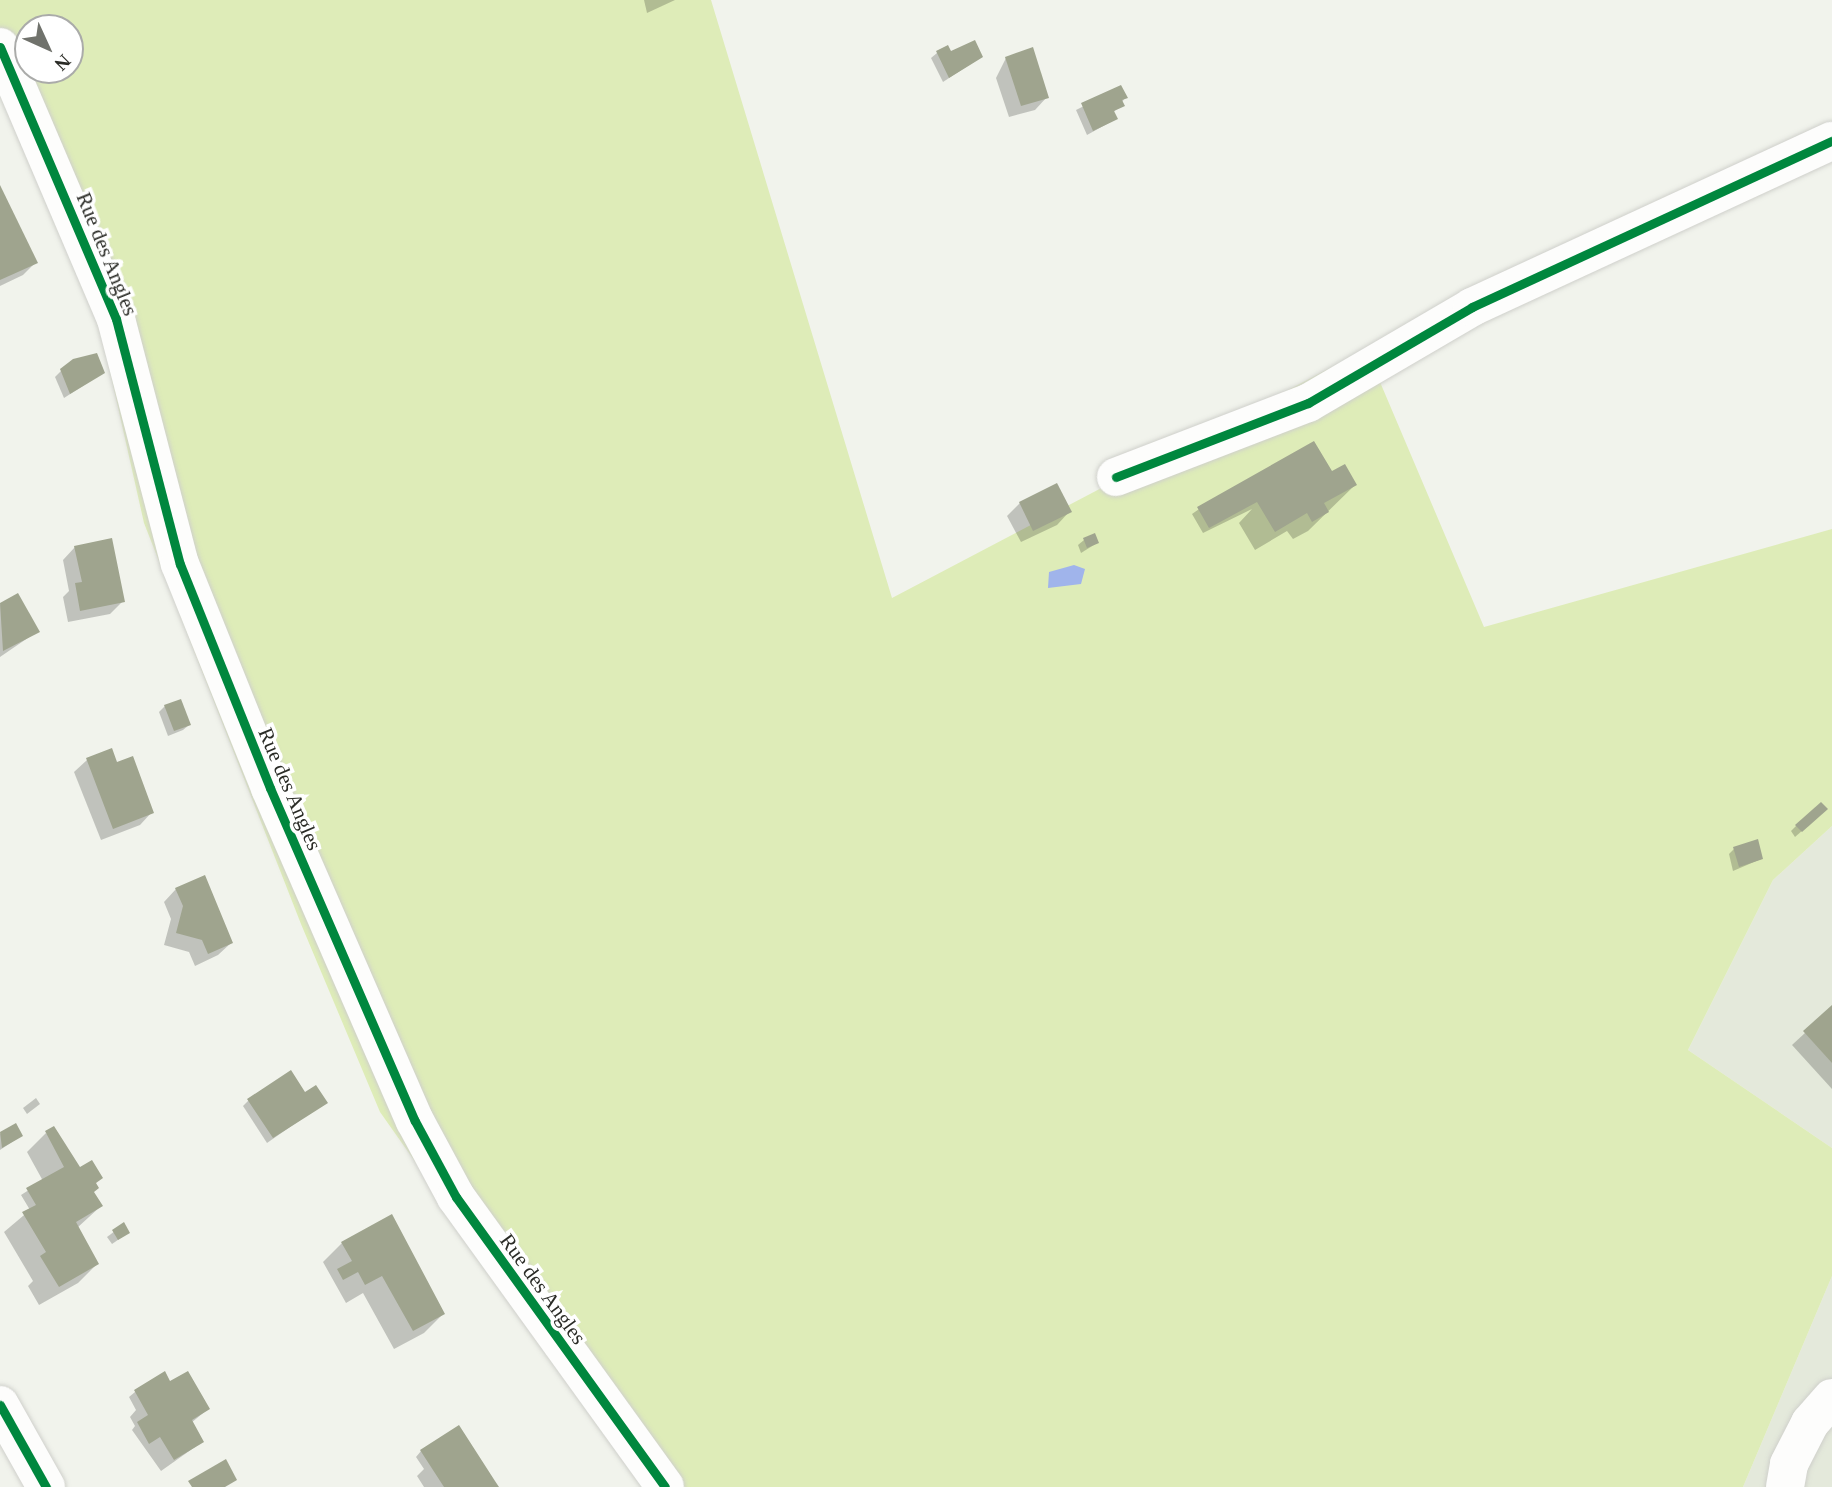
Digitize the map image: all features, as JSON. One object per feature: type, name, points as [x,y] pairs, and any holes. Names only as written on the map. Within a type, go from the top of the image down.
[{"type":"street","name":"Rue des Angles","points":[[0,47],[116,319],[180,564],[205,629],[415,1121],[456,1198],[665,1487]]},
{"type":"street","points":[[1116,477],[1308,403],[1472,307],[1832,141]]},
{"type":"street","points":[[1785,1487],[1790,1464],[1810,1423],[1832,1398]]},
{"type":"street","points":[[0,1405],[46,1487]]},
{"type":"shaded area","points":[[1832,826],[1832,1148],[1688,1050],[1773,880]]},
{"type":"shaded area","points":[[1832,1276],[1832,1487],[1743,1487]]},
{"type":"green space","points":[[0,0],[711,0],[892,598],[1366,349],[1484,627],[1832,529],[1832,826],[1773,880],[1688,1050],[1832,1148],[1832,1276],[1743,1487],[645,1487],[380,1112],[301,924],[144,523],[93,296],[0,84]]},
{"type":"water","points":[[1074,565],[1085,569],[1081,584],[1048,588],[1049,572]]},
{"type":"building","points":[[975,40],[983,57],[949,78],[936,51],[948,45],[951,51]]},
{"type":"building","points":[[1033,47],[1049,98],[1021,106],[1005,57]]},
{"type":"building","points":[[1121,85],[1128,98],[1122,100],[1125,106],[1114,111],[1118,119],[1093,131],[1081,103]]},
{"type":"building","points":[[0,185],[38,263],[0,280]]},
{"type":"building","points":[[97,353],[105,373],[70,394],[60,369],[73,359]]},
{"type":"building","points":[[1314,441],[1332,471],[1345,464],[1357,485],[1324,503],[1329,512],[1312,522],[1307,513],[1275,532],[1257,502],[1209,528],[1197,507]]},
{"type":"building","points":[[1057,483],[1072,512],[1033,531],[1019,502]]},
{"type":"building","points":[[1095,533],[1099,543],[1087,548],[1083,538]]},
{"type":"building","points":[[112,538],[125,602],[80,611],[75,583],[82,582],[74,546]]},
{"type":"building","points":[[18,593],[40,632],[3,651],[0,603]]},
{"type":"building","points":[[181,699],[191,725],[174,731],[164,705]]},
{"type":"building","points":[[112,748],[117,762],[133,756],[154,813],[113,829],[86,758]]},
{"type":"building","points":[[1821,802],[1828,809],[1802,832],[1795,825]]},
{"type":"building","points":[[1758,839],[1763,859],[1739,867],[1733,847]]},
{"type":"building","points":[[205,875],[233,943],[208,954],[202,940],[176,933],[183,906],[175,888]]},
{"type":"building","points":[[1832,1005],[1832,1063],[1803,1031]]},
{"type":"building","points":[[291,1070],[305,1092],[316,1085],[328,1103],[273,1138],[247,1099]]},
{"type":"building","points":[[16,1123],[23,1136],[2,1148],[0,1132]]},
{"type":"building","points":[[54,1126],[80,1167],[92,1160],[103,1178],[96,1183],[99,1188],[94,1192],[103,1206],[76,1222],[99,1264],[59,1287],[40,1256],[46,1252],[22,1212],[36,1205],[26,1188],[64,1167],[45,1131]]},
{"type":"building","points":[[392,1214],[445,1314],[413,1331],[382,1276],[365,1285],[358,1272],[343,1280],[337,1269],[352,1261],[341,1242]]},
{"type":"building","points":[[124,1222],[130,1233],[118,1240],[112,1230]]},
{"type":"building","points":[[165,1371],[170,1381],[188,1371],[210,1409],[192,1420],[204,1442],[174,1460],[160,1437],[149,1444],[137,1422],[148,1415],[134,1390]]},
{"type":"building","points":[[459,1425],[499,1487],[444,1487],[420,1450]]},
{"type":"building","points":[[226,1459],[237,1480],[225,1487],[192,1487],[188,1481]]},
{"type":"cycle path","points":[[0,47],[116,319],[180,564],[270,788],[415,1121],[456,1197],[665,1487]]},
{"type":"cycle path","points":[[1116,477],[1308,403],[1472,307],[1832,141]]},
{"type":"cycle path","points":[[0,1405],[46,1487]]}]
